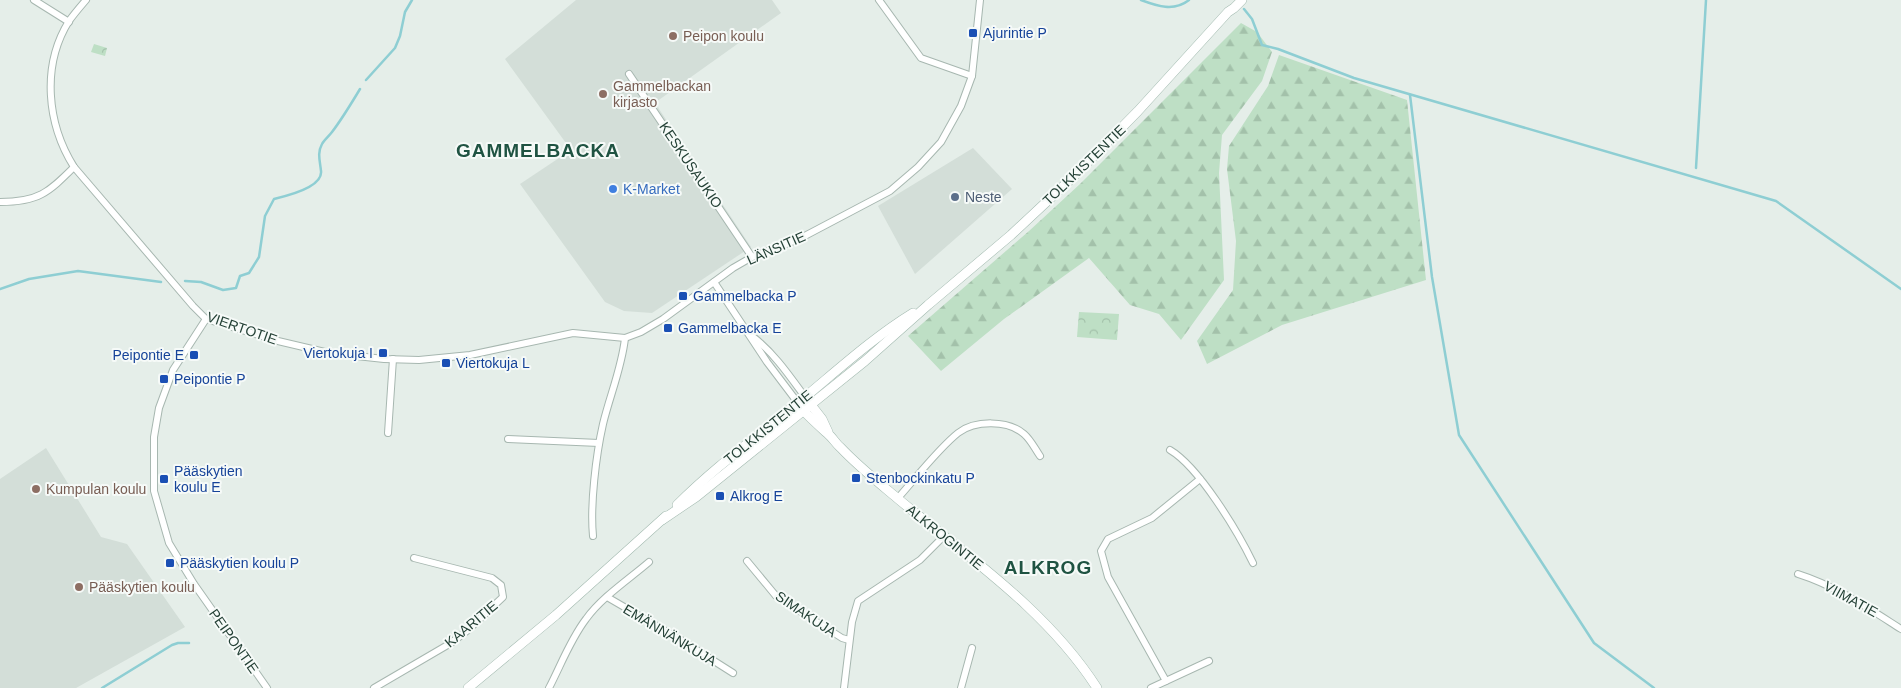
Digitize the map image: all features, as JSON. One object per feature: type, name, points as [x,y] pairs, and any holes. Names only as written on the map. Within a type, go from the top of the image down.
[{"type":"street","points":[[34,0],[69,22]]},
{"type":"street","name":"VIERTOTIE","points":[[86,0],[69,22],[55,54],[52,69],[50,87],[54,118],[64,152],[74,167],[206,319],[304,348],[393,360],[470,355],[573,333],[624,338]]},
{"type":"street","points":[[879,0],[921,58],[972,76]]},
{"type":"street","name":"LÄNSITIE","points":[[624,338],[641,332],[664,319],[752,257],[799,239],[882,195],[901,183],[918,167],[941,142],[961,106],[972,76],[980,0]]},
{"type":"street","name":"TOLKKISTENTIE","points":[[1228,12],[1231,0]]},
{"type":"street","name":"TOLKKISTENTIE","points":[[468,688],[556,615],[662,520],[691,491],[732,456],[865,361],[1010,235],[1072,178],[1151,97],[1228,12],[1242,0]]},
{"type":"street","name":"KESKUSAUKIO","points":[[629,74],[752,257]]},
{"type":"street","points":[[0,202],[29,200],[40,196],[55,186],[74,167]]},
{"type":"street","points":[[714,282],[767,362],[804,404]]},
{"type":"street","name":"PEIPONTIE","points":[[206,319],[173,370],[159,408],[154,437],[154,491],[169,543],[194,584],[267,688]]},
{"type":"street","points":[[749,333],[775,357],[804,404]]},
{"type":"street","points":[[593,536],[591,518],[599,443],[622,359],[624,338]]},
{"type":"street","points":[[388,433],[393,360]]},
{"type":"street","name":"ALKROGINTIE","points":[[804,404],[822,419],[829,434],[840,448],[867,473],[996,578],[1039,617],[1071,651],[1097,688]]},
{"type":"street","points":[[898,498],[952,439],[967,428],[991,424],[1014,428],[1029,440],[1040,456]]},
{"type":"street","points":[[508,439],[599,443]]},
{"type":"street","points":[[1170,450],[1180,456],[1200,479],[1244,544],[1253,563]]},
{"type":"street","points":[[1166,681],[1108,577],[1101,551],[1108,540],[1152,518],[1200,479]]},
{"type":"street","points":[[844,688],[853,613],[858,601],[920,560],[944,536]]},
{"type":"street","name":"KAARITIE","points":[[374,688],[451,643],[503,597],[501,584],[492,578],[414,558]]},
{"type":"street","name":"SIMAKUJA","points":[[747,561],[776,596],[842,638],[849,640]]},
{"type":"street","points":[[550,688],[580,628],[587,618],[607,597],[649,562]]},
{"type":"street","name":"VIIMATIE","points":[[1798,574],[1824,583],[1901,628]]},
{"type":"street","name":"EMÄNNÄNKUJA","points":[[607,597],[733,673]]},
{"type":"street","points":[[961,688],[972,648]]},
{"type":"street","points":[[1151,688],[1209,661]]},
{"type":"shaded area","points":[[576,0],[772,0],[781,13],[656,102],[751,247],[652,313],[624,311],[605,302],[520,184],[571,150],[505,59]]},
{"type":"shaded area","points":[[973,148],[1012,189],[915,274],[878,206]]},
{"type":"shaded area","name":"Pääskytien koulu","points":[[46,448],[101,537],[127,544],[185,627],[76,688],[0,688],[0,479]]},
{"type":"green space","points":[[1241,23],[1257,32],[1272,52],[1262,81],[1222,135],[1219,173],[1224,280],[1181,340],[1159,314],[1130,305],[1089,258],[1004,319],[941,371],[908,336],[1080,184]]},
{"type":"green space","points":[[94,44],[107,48],[105,56],[91,52]]},
{"type":"green space","points":[[1279,55],[1407,100],[1426,280],[1282,325],[1207,364],[1197,341],[1233,290],[1236,241],[1227,169],[1229,146],[1268,86]]},
{"type":"green space","points":[[1079,312],[1119,314],[1117,340],[1077,337]]},
{"type":"waterway","points":[[366,80],[395,48],[400,36],[405,12],[412,0]]},
{"type":"waterway","points":[[1141,0],[1165,7],[1177,6],[1189,0]]},
{"type":"waterway","points":[[1696,168],[1706,0]]},
{"type":"waterway","points":[[1244,9],[1252,19],[1262,45],[1278,49],[1354,78],[1776,201],[1901,289]]},
{"type":"waterway","points":[[185,281],[201,282],[223,290],[236,288],[240,276],[249,273],[259,257],[265,216],[274,199],[303,190],[316,182],[320,177],[320,147],[360,89]]},
{"type":"waterway","points":[[1410,95],[1432,277],[1459,435],[1594,643],[1654,688]]},
{"type":"waterway","points":[[0,289],[29,279],[78,271],[161,282]]},
{"type":"waterway","points":[[102,688],[172,645],[189,643]]},
{"type":"place","name":"Ajurintie P","points":[[973,33]]},
{"type":"place","name":"Peipon koulu","points":[[673,36]]},
{"type":"place","name":"Gammelbackan kirjasto","points":[[603,94]]},
{"type":"place","name":"K-Market","points":[[613,189]]},
{"type":"place","name":"Neste","points":[[955,197]]},
{"type":"place","name":"Gammelbacka P","points":[[683,296]]},
{"type":"place","name":"Gammelbacka E","points":[[668,328]]},
{"type":"place","name":"Viertokuja I","points":[[383,353]]},
{"type":"place","name":"Peipontie E","points":[[194,355]]},
{"type":"place","name":"Viertokuja L","points":[[446,363]]},
{"type":"place","name":"Peipontie P","points":[[164,379]]},
{"type":"place","name":"Stenbockinkatu P","points":[[856,478]]},
{"type":"place","name":"Pääskytien koulu E","points":[[164,479]]},
{"type":"place","name":"Kumpulan koulu","points":[[36,489]]},
{"type":"place","name":"Alkrog E","points":[[720,496]]},
{"type":"place","name":"Pääskytien koulu P","points":[[170,563]]},
{"type":"place","name":"Pääskytien koulu","points":[[79,587]]},
{"type":"district","name":"GAMMELBACKA","points":[[538,150]]},
{"type":"district","name":"ALKROG","points":[[1048,567]]}]
